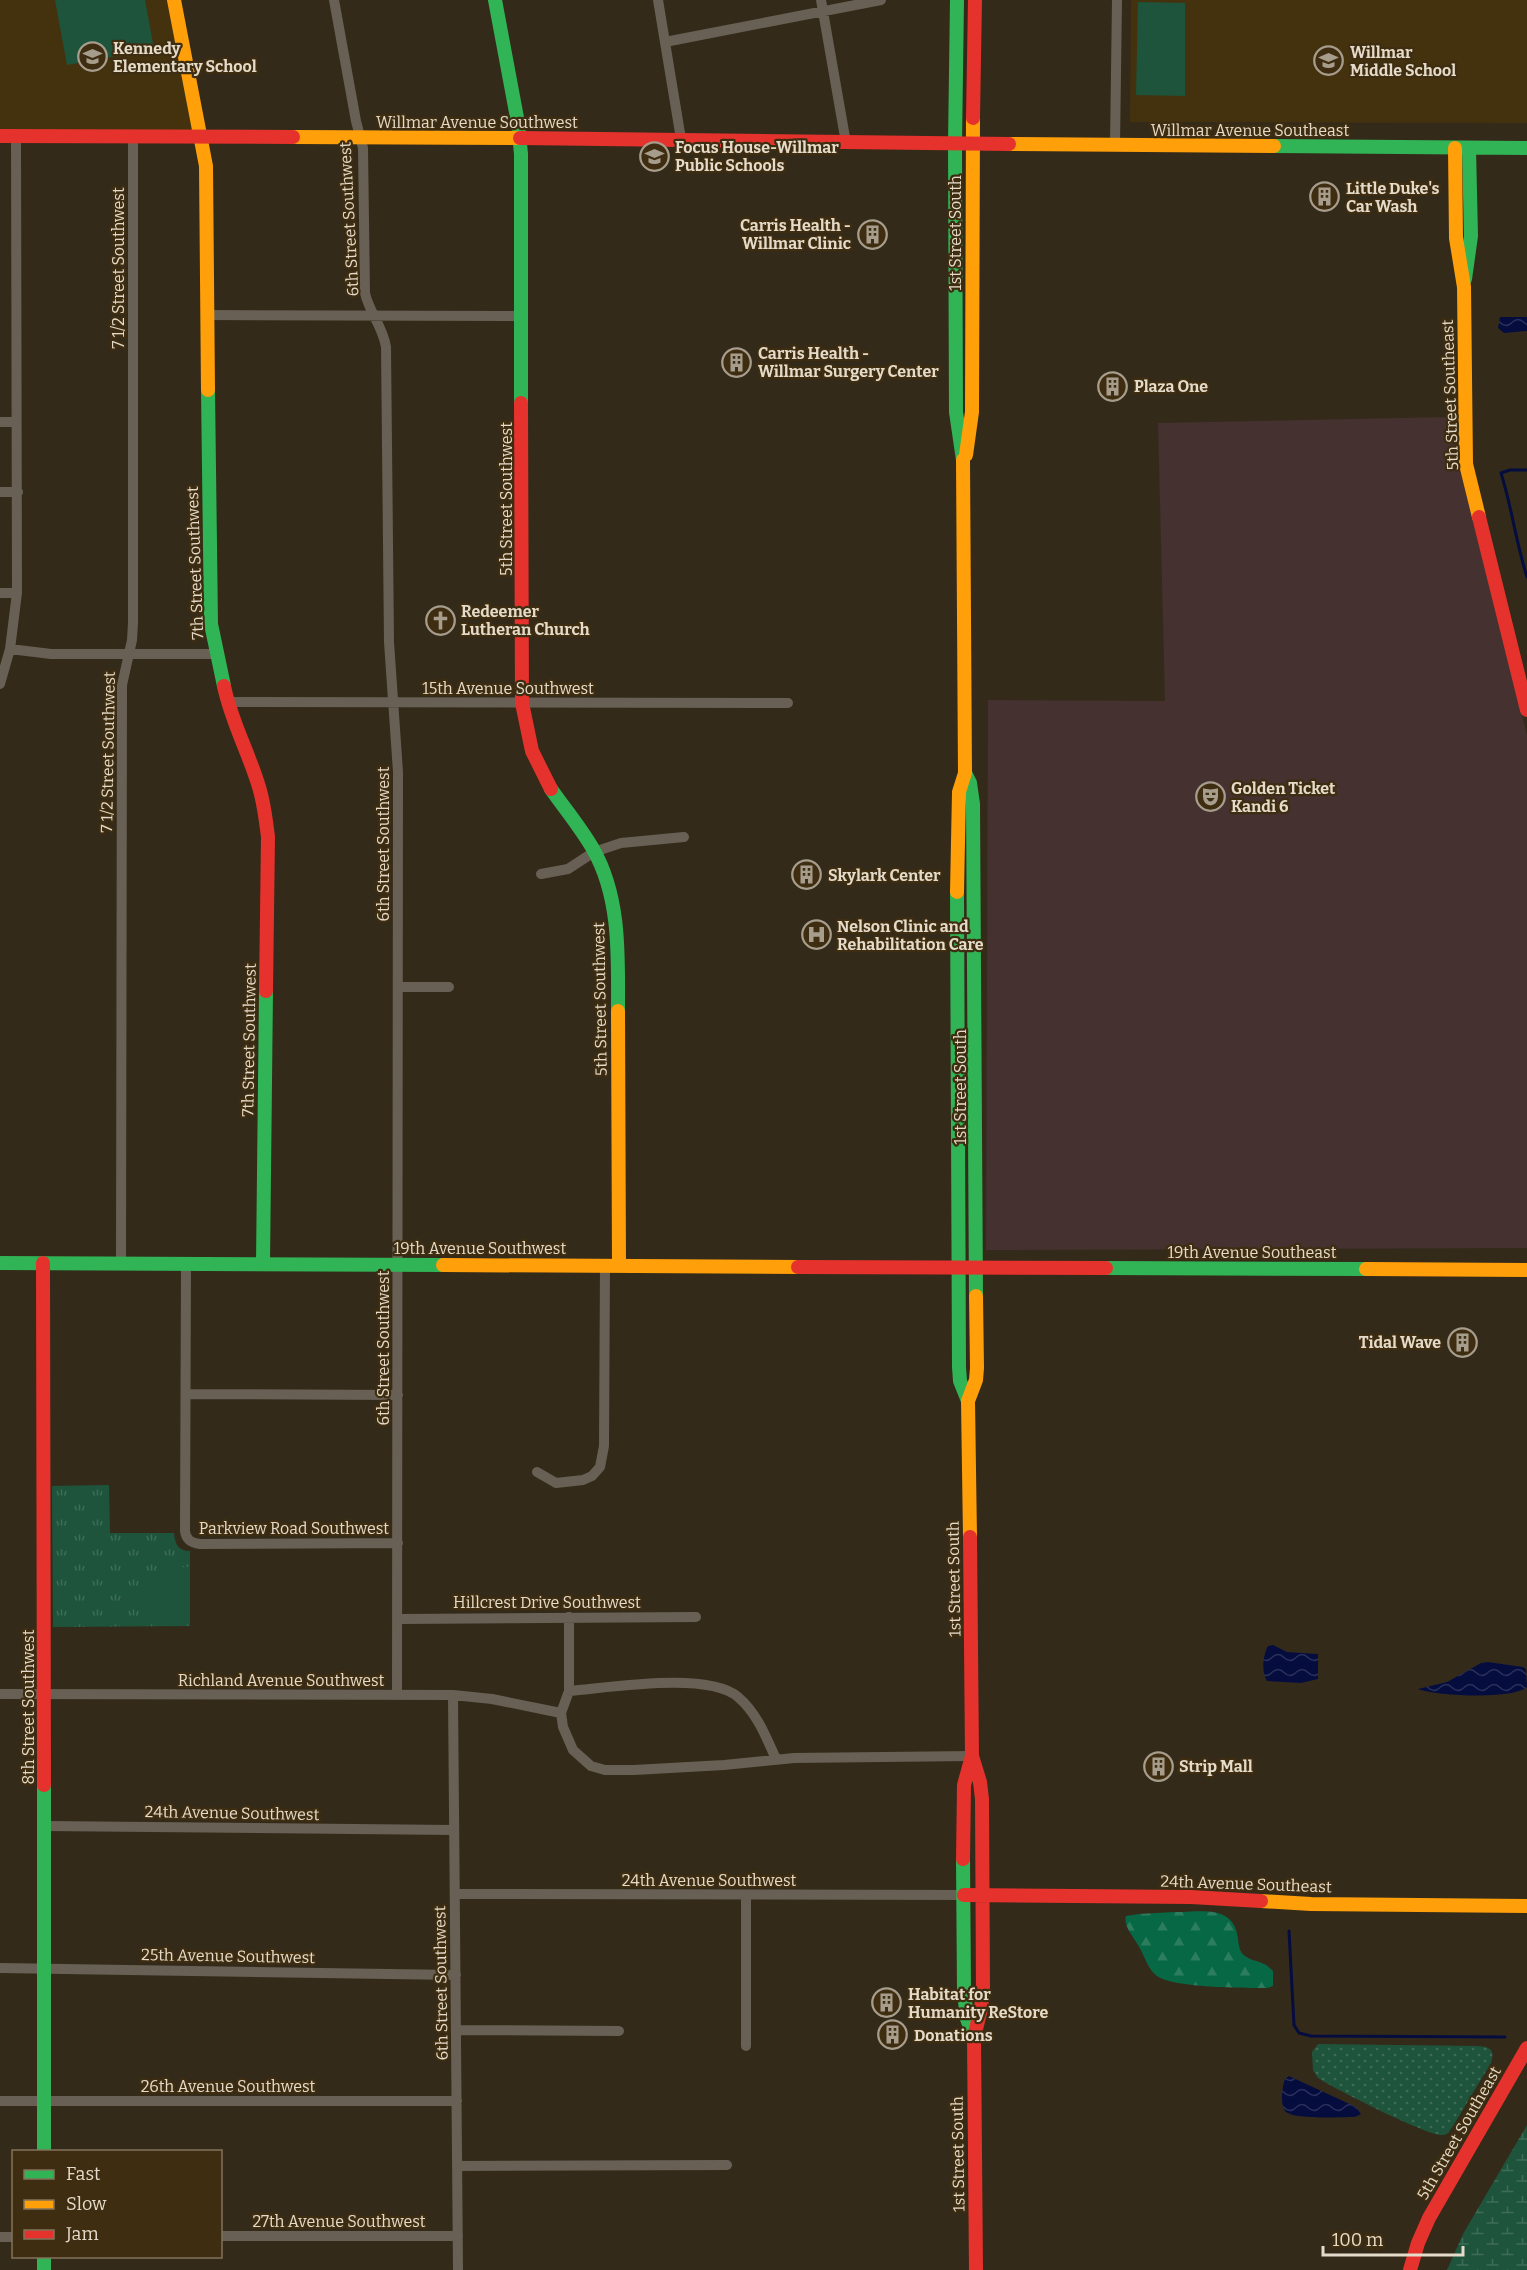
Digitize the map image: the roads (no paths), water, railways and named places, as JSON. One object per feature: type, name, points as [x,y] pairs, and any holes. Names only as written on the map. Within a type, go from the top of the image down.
[{"type":"main road","name":"7th Street Southwest","points":[[174,0],[206,165],[211,624],[228,702],[259,786],[268,837],[262,1264]]},
{"type":"main road","name":"5th Street Southwest","points":[[495,0],[520,139],[522,703],[528,737],[538,767],[594,852],[611,896],[618,945],[612,1265]]},
{"type":"main road","name":"1st Street South","points":[[957,0],[956,412],[964,465]]},
{"type":"main road","name":"1st Street South","points":[[974,2037],[965,2009],[963,1802],[964,1785],[972,1756],[968,1401],[960,1381],[959,1367],[957,827],[959,792],[965,773],[964,465],[972,412],[972,144],[975,0]]},
{"type":"main road","name":"Willmar Avenue Southwest","points":[[0,136],[681,139],[972,144]]},
{"type":"main road","name":"Willmar Avenue Southeast","points":[[972,144],[1527,148]]},
{"type":"main road","name":"5th Street Southeast","points":[[1455,148],[1456,238],[1464,287]]},
{"type":"main road","name":"5th Street Southeast","points":[[1469,148],[1471,236],[1464,287],[1466,464],[1527,710]]},
{"type":"main road","name":"1st Street South","points":[[965,773],[970,783],[973,804],[977,1266],[977,1368],[976,1380],[968,1401]]},
{"type":"main road","name":"19th Avenue Southwest","points":[[0,1263],[959,1266]]},
{"type":"main road","name":"8th Street Southwest","points":[[43,1263],[44,2150]]},
{"type":"main road","name":"19th Avenue Southeast","points":[[959,1266],[1527,1270]]},
{"type":"main road","name":"1st Street South","points":[[972,1756],[980,1782],[982,1799],[982,2002],[974,2037],[976,2270]]},
{"type":"main road","name":"24th Avenue Southeast","points":[[964,1895],[1210,1898],[1350,1905],[1527,1906]]},
{"type":"main road","name":"5th Street Southeast","points":[[1410,2270],[1429,2218],[1527,2048]]},
{"type":"street","name":"6th Street Southwest","points":[[334,0],[364,161],[366,300],[383,334],[386,347],[389,642],[398,772],[398,1695]]},
{"type":"street","points":[[658,0],[681,139]]},
{"type":"street","points":[[665,42],[822,6],[881,0]]},
{"type":"street","points":[[1115,145],[1117,0]]},
{"type":"street","points":[[822,6],[846,142]]},
{"type":"street","points":[[0,684],[10,649],[17,593],[16,136]]},
{"type":"street","name":"7 1/2 Street Southwest","points":[[121,1263],[122,685],[132,640],[133,612],[133,136]]},
{"type":"street","points":[[207,315],[522,316]]},
{"type":"street","points":[[0,422],[16,422]]},
{"type":"street","points":[[0,492],[18,492]]},
{"type":"street","points":[[0,593],[17,593]]},
{"type":"street","points":[[10,649],[51,654],[216,654]]},
{"type":"street","name":"15th Avenue Southwest","points":[[228,702],[788,703]]},
{"type":"street","points":[[541,874],[568,868],[594,852],[634,840],[684,837]]},
{"type":"street","points":[[398,987],[449,987]]},
{"type":"street","points":[[186,1263],[186,1394],[398,1395]]},
{"type":"street","name":"5th Street Southwest","points":[[537,1472],[556,1483],[573,1482],[592,1476],[602,1464],[612,1265]]},
{"type":"street","name":"Parkview Road Southwest","points":[[186,1394],[185,1531],[189,1541],[200,1544],[398,1544]]},
{"type":"street","points":[[569,1617],[569,1691],[561,1713],[563,1727],[573,1750],[591,1766],[605,1770],[634,1770],[713,1766],[776,1759],[972,1756]]},
{"type":"street","name":"Hillcrest Drive Southwest","points":[[399,1618],[696,1617]]},
{"type":"street","points":[[569,1691],[682,1682],[722,1688],[736,1695],[749,1708],[762,1728],[776,1759]]},
{"type":"street","name":"Richland Avenue Southwest","points":[[0,1694],[453,1695],[483,1698],[561,1713]]},
{"type":"street","name":"6th Street Southwest","points":[[453,1695],[458,2270]]},
{"type":"street","name":"24th Avenue Southwest","points":[[45,1826],[454,1830]]},
{"type":"street","name":"24th Avenue Southwest","points":[[455,1894],[964,1895]]},
{"type":"street","points":[[746,1895],[746,2046]]},
{"type":"street","name":"25th Avenue Southwest","points":[[0,1968],[456,1975]]},
{"type":"street","points":[[456,2030],[619,2031]]},
{"type":"street","name":"26th Avenue Southwest","points":[[0,2101],[457,2101]]},
{"type":"street","points":[[457,2166],[727,2165]]},
{"type":"street","name":"27th Avenue Southwest","points":[[222,2236],[458,2236]]},
{"type":"water","points":[[1500,317],[1527,317],[1527,331],[1504,333],[1498,328]]},
{"type":"water","points":[[1273,1645],[1287,1652],[1318,1654],[1318,1679],[1301,1683],[1267,1681],[1263,1668],[1264,1659],[1268,1646]]},
{"type":"water","points":[[1481,1663],[1523,1667],[1526,1669],[1527,1687],[1507,1694],[1474,1696],[1418,1689],[1447,1682]]},
{"type":"water","points":[[1289,2076],[1356,2107],[1361,2114],[1355,2117],[1307,2117],[1289,2114],[1283,2108],[1282,2091],[1285,2079]]},
{"type":"waterway","points":[[1527,470],[1510,470],[1501,473],[1527,577]]},
{"type":"waterway","points":[[1289,1931],[1294,2025],[1299,2033],[1311,2036],[1505,2037]]},
{"type":"place","name":"Kennedy Elementary School","points":[[92,57]]},
{"type":"place","name":"Willmar Middle School","points":[[1329,61]]},
{"type":"place","name":"Focus House-Willmar Public Schools","points":[[654,156]]},
{"type":"place","name":"Little Duke's Car Wash","points":[[1325,197]]},
{"type":"place","name":"Carris Health - Willmar Clinic","points":[[872,234]]},
{"type":"place","name":"Carris Health - Willmar Surgery Center","points":[[737,362]]},
{"type":"place","name":"Plaza One","points":[[1113,386]]},
{"type":"place","name":"Redeemer Lutheran Church","points":[[440,620]]},
{"type":"place","name":"Golden Ticket Kandi 6","points":[[1210,797]]},
{"type":"place","name":"Skylark Center","points":[[807,875]]},
{"type":"place","name":"Nelson Clinic and Rehabilitation Care","points":[[816,935]]},
{"type":"place","name":"Tidal Wave","points":[[1462,1342]]},
{"type":"place","name":"Strip Mall","points":[[1158,1766]]},
{"type":"place","name":"Habitat for Humanity ReStore","points":[[887,2003]]},
{"type":"place","name":"Donations","points":[[893,2035]]}]
